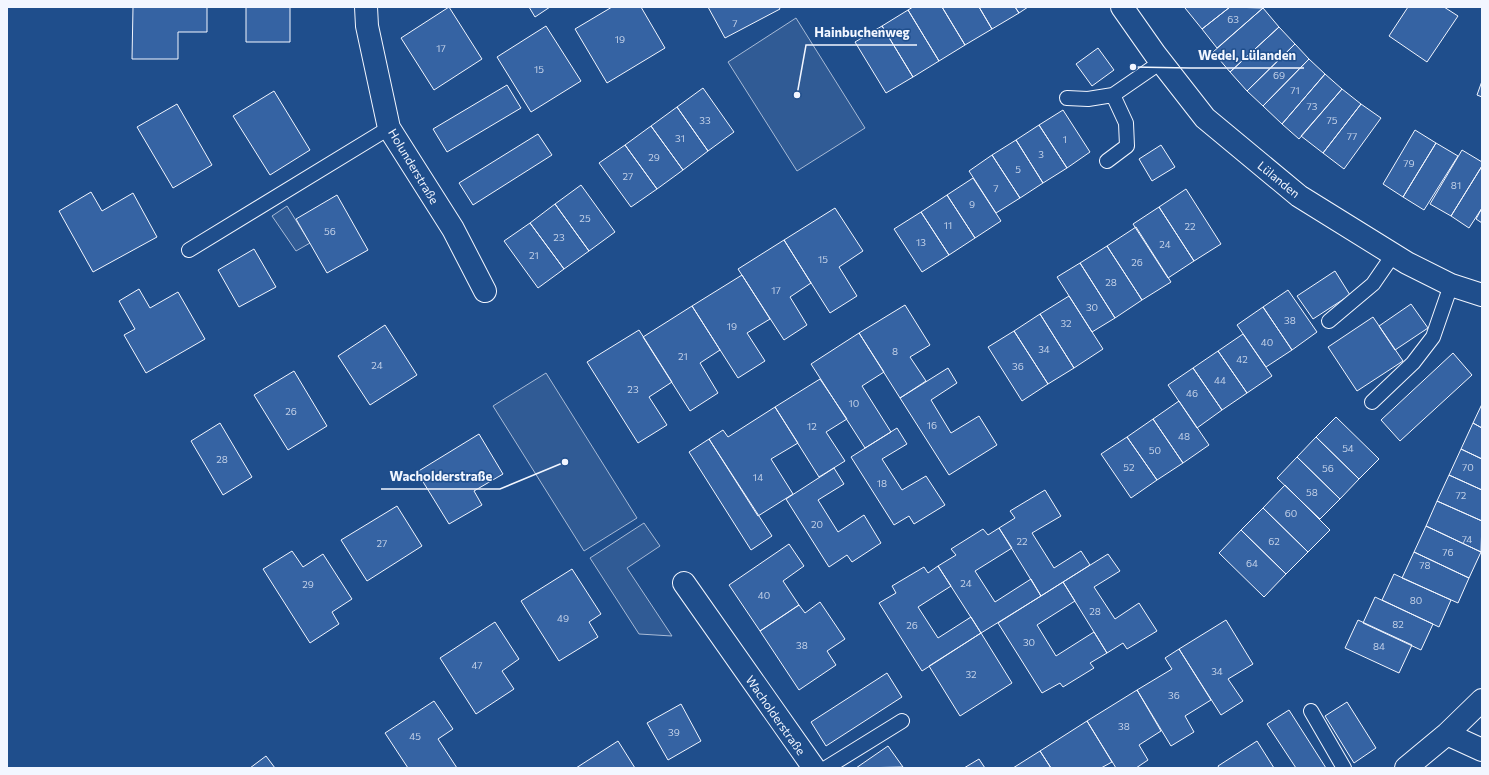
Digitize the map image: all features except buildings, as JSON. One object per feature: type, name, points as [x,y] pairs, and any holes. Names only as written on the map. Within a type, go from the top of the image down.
[{"type":"street","name":"Holunderstraße","points":[[366,7],[367,26],[389,128],[453,229],[485,291]]},
{"type":"street","name":"Lülanden","points":[[1122,7],[1161,62],[1206,118],[1299,196],[1407,264],[1451,285],[1482,295]]},
{"type":"street","name":"Wacholderstraße","points":[[684,583],[814,768]]},
{"type":"street","points":[[1406,768],[1447,734],[1482,700]]},
{"type":"street","points":[[1447,734],[1482,750]]},
{"type":"lane","points":[[1067,98],[1088,99],[1112,95],[1161,62]]},
{"type":"lane","points":[[1107,161],[1127,146],[1126,123],[1112,95]]},
{"type":"lane","points":[[189,250],[389,128]]},
{"type":"lane","points":[[1328,321],[1373,284],[1393,255]]},
{"type":"lane","points":[[1372,402],[1413,363],[1433,337],[1451,285]]},
{"type":"lane","points":[[1310,711],[1344,768]]},
{"type":"lane","points":[[826,768],[902,720]]},
{"type":"shaded area","points":[[796,18],[865,128],[797,171],[728,62]]},
{"type":"shaded area","points":[[287,206],[310,243],[296,251],[272,216]]},
{"type":"shaded area","points":[[546,373],[637,518],[584,551],[493,406]]},
{"type":"shaded area","points":[[644,523],[660,546],[627,568],[672,636],[639,634],[590,558]]},
{"type":"place","name":"Wedel, Lülanden","points":[[1133,67]]},
{"type":"place","name":"Hainbuchenweg","points":[[797,95]]},
{"type":"place","name":"Wacholderstraße","points":[[565,462]]}]
